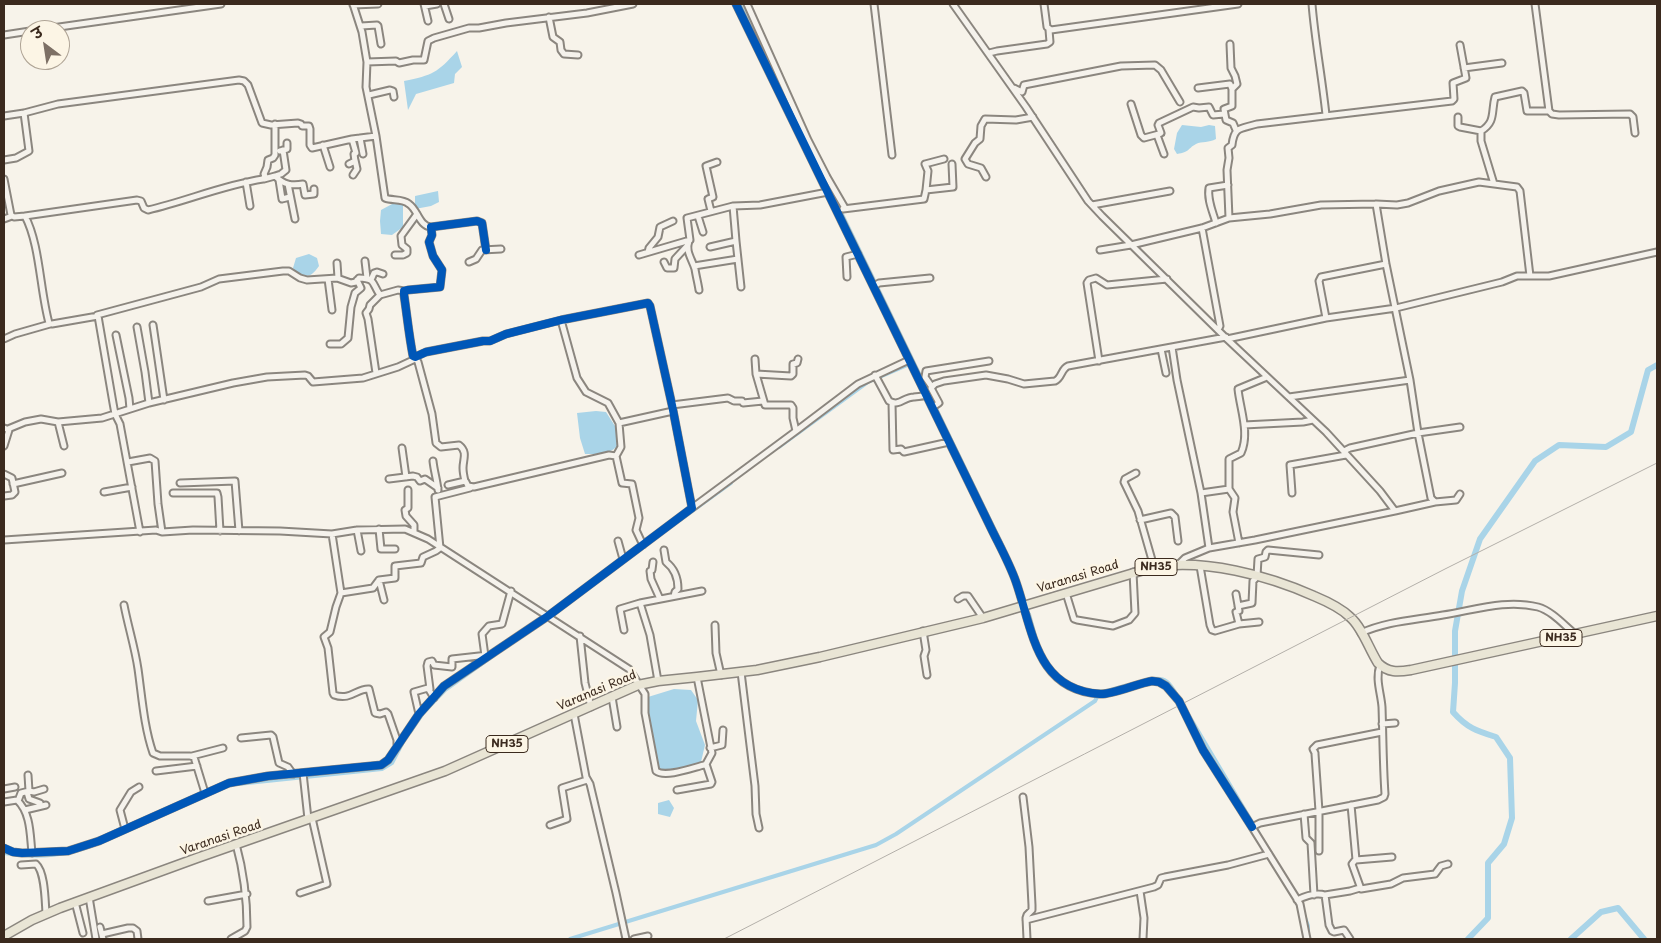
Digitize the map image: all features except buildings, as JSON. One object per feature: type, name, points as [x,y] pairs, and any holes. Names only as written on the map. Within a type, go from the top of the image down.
[{"type":"highway","name":"Varanasi Road","points":[[4,936],[46,913],[75,902],[445,771],[638,685],[741,672],[820,657],[984,618],[1154,567],[1180,564],[1200,566],[1257,576],[1284,584],[1320,599],[1343,612],[1352,618],[1361,632]]},
{"type":"highway","name":"NH35","points":[[1361,632],[1380,665],[1387,670],[1398,672],[1657,616]]},
{"type":"street","points":[[70,25],[187,6],[221,4]]},
{"type":"street","points":[[378,4],[353,4],[361,26],[367,62],[366,88],[369,95],[385,198],[407,202],[426,226],[481,222],[486,250]]},
{"type":"street","points":[[428,21],[424,5],[437,4]]},
{"type":"street","points":[[444,4],[449,20]]},
{"type":"street","points":[[367,62],[396,61],[399,63],[424,60],[428,41],[469,28],[587,13],[633,4]]},
{"type":"street","points":[[736,4],[828,192],[841,209]]},
{"type":"street","points":[[747,4],[841,209],[858,254],[876,285],[926,395],[935,406],[950,442],[1016,581],[1026,605],[1038,650],[1048,667],[1058,679],[1068,686],[1081,691],[1099,694],[1152,681],[1159,682],[1169,688],[1180,702],[1203,750],[1254,825],[1269,854],[1298,899],[1307,939]]},
{"type":"street","points":[[874,4],[892,155]]},
{"type":"street","points":[[953,4],[989,53],[1092,205],[1226,338],[1313,420],[1380,490],[1395,511]]},
{"type":"street","points":[[989,53],[1050,42],[1044,4]]},
{"type":"street","points":[[1049,30],[1238,4]]},
{"type":"street","points":[[1312,4],[1314,35],[1326,115]]},
{"type":"street","points":[[1535,4],[1549,111]]},
{"type":"street","points":[[550,17],[553,37],[560,42],[560,50],[564,54],[578,55]]},
{"type":"street","points":[[361,26],[378,26],[381,44]]},
{"type":"street","points":[[4,34],[20,32]]},
{"type":"street","points":[[1230,44],[1231,68],[1237,84],[1232,88]]},
{"type":"street","points":[[1236,130],[1257,124],[1452,101],[1454,99],[1453,83],[1465,79],[1460,45]]},
{"type":"street","points":[[1464,68],[1502,63]]},
{"type":"street","points":[[1013,88],[1022,92],[1024,85],[1121,66],[1155,65],[1161,70],[1180,102]]},
{"type":"street","points":[[4,116],[58,104],[239,80],[244,81],[248,85],[262,123],[271,125],[298,123],[302,126],[309,126],[310,147],[314,148],[352,139],[376,136]]},
{"type":"street","points":[[1198,88],[1230,84],[1232,88],[1232,106],[1224,109],[1226,120],[1233,122],[1236,130],[1232,145],[1228,148],[1229,218]]},
{"type":"street","points":[[369,95],[390,90],[394,91],[394,97]]},
{"type":"street","points":[[1458,117],[1458,126],[1481,130],[1488,126],[1492,120],[1494,99],[1496,97],[1522,91],[1527,111],[1549,111],[1552,114],[1559,115],[1630,114],[1633,117],[1635,133]]},
{"type":"street","points":[[1132,104],[1141,136],[1144,138],[1161,133]]},
{"type":"street","points":[[1161,133],[1159,123],[1191,107],[1209,106],[1213,115],[1224,114]]},
{"type":"street","points":[[4,160],[16,158],[29,151],[24,113]]},
{"type":"street","points":[[986,177],[981,168],[968,164],[965,159],[975,143],[980,140],[981,126],[985,119],[1016,120],[1033,118]]},
{"type":"street","points":[[264,179],[268,160],[274,158],[275,124]]},
{"type":"street","points":[[1481,130],[1482,141],[1494,184]]},
{"type":"street","points":[[1161,133],[1157,135],[1164,154]]},
{"type":"street","points":[[360,138],[363,154]]},
{"type":"street","points":[[352,139],[356,153],[354,154],[357,169],[353,175]]},
{"type":"street","points":[[275,152],[287,149],[287,143]]},
{"type":"street","points":[[323,145],[330,168]]},
{"type":"street","points":[[277,178],[286,170],[283,150]]},
{"type":"street","points":[[841,209],[924,200],[928,171],[925,164],[944,159]]},
{"type":"street","points":[[349,164],[355,160]]},
{"type":"street","points":[[711,211],[708,199],[713,197],[706,166],[717,162]]},
{"type":"street","points":[[926,190],[953,187],[952,164]]},
{"type":"street","points":[[277,178],[282,199],[290,197]]},
{"type":"street","points":[[4,219],[12,216],[25,216],[137,200],[141,201],[144,208],[148,210],[246,182],[264,179],[277,178],[294,186],[304,184],[304,195],[314,194],[314,189]]},
{"type":"street","points":[[4,179],[12,216]]},
{"type":"street","points":[[246,182],[250,206]]},
{"type":"street","points":[[1100,250],[1131,245],[1202,228],[1229,218],[1321,206],[1397,205],[1420,199],[1439,191],[1479,182],[1514,186],[1519,189],[1530,276]]},
{"type":"street","points":[[288,184],[295,219]]},
{"type":"street","points":[[1216,223],[1208,192],[1209,188],[1228,185]]},
{"type":"street","points":[[1092,205],[1170,191]]},
{"type":"street","points":[[664,262],[667,268],[674,268],[675,259],[691,238],[687,218],[733,206],[760,205],[828,192]]},
{"type":"street","points":[[1376,204],[1386,264],[1410,380],[1418,433],[1431,498],[1434,502]]},
{"type":"street","points":[[733,206],[741,287]]},
{"type":"street","points":[[395,254],[403,255],[406,253],[407,249],[402,245],[400,236],[417,214]]},
{"type":"street","points":[[25,216],[34,244],[50,324]]},
{"type":"street","points":[[698,216],[703,232]]},
{"type":"street","points":[[648,252],[649,248],[657,241],[661,226],[673,221]]},
{"type":"street","points":[[376,373],[366,313],[370,305],[380,295],[398,290],[404,291],[440,286],[442,270],[429,242],[432,235],[431,227]]},
{"type":"street","points":[[1202,228],[1220,326],[1218,330]]},
{"type":"street","points":[[710,247],[736,241]]},
{"type":"street","points":[[639,254],[688,243]]},
{"type":"street","points":[[688,243],[699,290]]},
{"type":"street","points":[[469,262],[476,259],[480,251],[501,250]]},
{"type":"street","points":[[932,386],[944,381],[986,375],[1008,378],[1024,384],[1055,382],[1065,367],[1326,318],[1396,308],[1502,282],[1515,276],[1549,276],[1657,252]]},
{"type":"street","points":[[848,277],[846,257],[858,254]]},
{"type":"street","points":[[694,266],[738,259]]},
{"type":"street","points":[[365,261],[369,279],[380,295]]},
{"type":"street","points":[[337,263],[338,278]]},
{"type":"street","points":[[1326,318],[1319,281],[1321,277],[1386,264]]},
{"type":"street","points":[[4,339],[50,324],[97,315],[197,289],[222,278],[286,270],[303,279],[338,278],[348,283],[369,279],[377,272],[383,274]]},
{"type":"street","points":[[876,285],[930,278]]},
{"type":"street","points":[[1098,361],[1087,283],[1089,280],[1096,278],[1107,285],[1167,279]]},
{"type":"street","points":[[328,279],[332,310]]},
{"type":"street","points":[[330,344],[341,344],[348,338],[354,293],[361,288],[357,280]]},
{"type":"street","points":[[404,291],[409,338],[413,356],[418,362],[432,414],[436,443],[441,447],[459,445],[462,448],[465,457],[463,469],[465,481],[472,488]]},
{"type":"street","points":[[4,446],[9,433],[6,428],[25,422],[41,419],[58,422],[96,419],[148,403],[267,377],[304,375],[316,382],[360,379],[403,366],[426,352],[490,341],[506,334],[561,320],[646,303],[649,304],[692,508]]},
{"type":"street","points":[[97,315],[115,414],[120,424],[128,462],[140,532]]},
{"type":"street","points":[[561,320],[577,378],[586,392],[608,403],[619,423],[620,447],[616,456],[622,483],[632,484],[639,518],[636,530],[643,544]]},
{"type":"street","points":[[153,325],[164,400]]},
{"type":"street","points":[[137,327],[148,403]]},
{"type":"street","points":[[116,335],[130,409]]},
{"type":"street","points":[[1172,347],[1177,380],[1201,493],[1209,548]]},
{"type":"street","points":[[1160,349],[1166,373]]},
{"type":"street","points":[[755,359],[756,374],[765,405],[791,405],[796,431]]},
{"type":"street","points":[[756,374],[791,376],[793,374],[793,364],[797,364],[798,359]]},
{"type":"street","points":[[935,406],[938,402],[931,389],[932,386],[925,377],[926,371],[989,361]]},
{"type":"street","points":[[4,848],[17,853],[55,853],[75,849],[100,841],[225,784],[240,780],[293,774],[303,776],[381,765],[388,760],[420,714],[444,686],[549,617],[622,559],[858,384],[911,362]]},
{"type":"street","points":[[1239,543],[1234,512],[1235,498],[1230,489],[1229,459],[1240,454],[1242,451],[1244,425],[1238,388],[1267,377]]},
{"type":"street","points":[[876,378],[892,403],[899,404],[912,396],[919,398],[926,395]]},
{"type":"street","points":[[1289,397],[1410,380]]},
{"type":"street","points":[[619,423],[672,408],[728,398],[734,402],[742,401],[744,403],[763,401]]},
{"type":"street","points":[[892,403],[893,450],[901,449],[904,452],[950,442]]},
{"type":"street","points":[[1244,425],[1313,420]]},
{"type":"street","points":[[58,422],[64,446]]},
{"type":"street","points":[[1292,493],[1290,465],[1345,453],[1350,448],[1418,433],[1460,427]]},
{"type":"street","points":[[402,448],[406,477]]},
{"type":"street","points":[[440,548],[435,497],[440,494],[609,455],[616,456]]},
{"type":"street","points":[[128,462],[150,458],[155,461],[157,497],[162,532]]},
{"type":"street","points":[[433,461],[440,494]]},
{"type":"street","points":[[13,484],[62,473]]},
{"type":"street","points":[[1136,473],[1125,479],[1124,482],[1138,511],[1154,567]]},
{"type":"street","points":[[4,474],[11,477],[15,492],[12,495],[4,496]]},
{"type":"street","points":[[389,479],[414,476],[420,481],[426,479],[438,488]]},
{"type":"street","points":[[180,483],[235,481],[239,531]]},
{"type":"street","points":[[448,485],[465,481]]},
{"type":"street","points":[[104,492],[132,487]]},
{"type":"street","points":[[1201,493],[1230,489]]},
{"type":"street","points":[[408,490],[408,508],[405,510],[406,516],[414,525],[414,532]]},
{"type":"street","points":[[173,493],[216,493],[218,497],[220,531]]},
{"type":"street","points":[[1180,564],[1185,558],[1209,548],[1434,502],[1456,500],[1460,494]]},
{"type":"street","points":[[1140,520],[1171,513],[1175,517],[1178,541]]},
{"type":"street","points":[[378,529],[381,549],[395,549]]},
{"type":"street","points":[[4,540],[156,530],[162,532],[193,530],[280,531],[332,534],[357,530],[405,529],[414,532],[511,591],[630,669],[645,694],[645,713],[656,771],[660,774],[670,774],[706,764],[712,753],[697,678]]},
{"type":"street","points":[[357,530],[361,551]]},
{"type":"street","points":[[332,534],[341,593],[330,632],[324,637],[328,648],[334,695],[349,696],[365,688],[370,689],[375,713],[386,712],[388,714],[397,740],[397,747]]},
{"type":"street","points":[[618,541],[622,559]]},
{"type":"street","points":[[341,593],[373,588],[379,580],[395,578],[395,566],[421,563],[423,557],[436,552],[440,548]]},
{"type":"street","points":[[664,550],[666,562],[672,567],[678,581],[678,589],[674,592],[674,596]]},
{"type":"street","points":[[1238,606],[1252,603],[1253,581],[1257,576],[1258,559],[1265,557],[1268,550],[1319,555]]},
{"type":"street","points":[[653,562],[652,570],[650,571],[651,578],[660,599]]},
{"type":"street","points":[[1200,566],[1210,628],[1215,631],[1239,624],[1259,622]]},
{"type":"street","points":[[1066,592],[1074,618],[1113,626],[1128,620],[1135,613],[1133,572]]},
{"type":"street","points":[[379,580],[384,600]]},
{"type":"street","points":[[624,630],[620,608],[702,590]]},
{"type":"street","points":[[487,656],[482,634],[489,626],[502,624],[511,591]]},
{"type":"street","points":[[1236,594],[1239,611],[1236,612],[1239,624]]},
{"type":"street","points":[[958,599],[968,596],[984,618]]},
{"type":"street","points":[[640,604],[650,635],[658,681]]},
{"type":"street","points":[[1361,632],[1410,619],[1442,616],[1502,604],[1540,608],[1575,634]]},
{"type":"street","points":[[124,605],[132,646],[136,656],[143,705],[154,753],[160,756],[192,756],[222,748]]},
{"type":"street","points":[[715,625],[716,653],[721,675]]},
{"type":"street","points":[[922,632],[926,650],[924,656],[926,675]]},
{"type":"street","points":[[580,636],[585,683],[590,707]]},
{"type":"street","points":[[434,698],[430,688],[428,662],[432,661],[434,665],[452,667],[452,659],[487,656]]},
{"type":"street","points":[[1254,825],[1378,800],[1385,796],[1382,704],[1378,678],[1380,665]]},
{"type":"street","points":[[741,672],[759,828]]},
{"type":"street","points":[[420,714],[414,692],[430,688]]},
{"type":"street","points":[[612,697],[617,728]]},
{"type":"street","points":[[574,714],[587,780],[590,784],[626,939]]},
{"type":"street","points":[[1382,724],[1395,723]]},
{"type":"street","points":[[710,748],[722,745],[723,730]]},
{"type":"street","points":[[1319,851],[1319,811],[1314,749],[1317,745],[1382,732]]},
{"type":"street","points":[[241,738],[271,735],[279,763],[288,767],[293,774]]},
{"type":"street","points":[[192,756],[205,794]]},
{"type":"street","points":[[677,790],[711,784],[706,764]]},
{"type":"street","points":[[156,771],[197,766]]},
{"type":"street","points":[[28,775],[28,799],[40,803]]},
{"type":"street","points":[[300,893],[327,884],[310,819],[303,776]]},
{"type":"street","points":[[550,825],[567,819],[562,788],[587,780]]},
{"type":"street","points":[[125,829],[120,810],[131,792],[139,786]]},
{"type":"street","points":[[4,788],[16,787]]},
{"type":"street","points":[[18,801],[21,793],[44,789]]},
{"type":"street","points":[[1023,797],[1029,847],[1032,905],[1032,910],[1027,915],[1026,920],[1027,939]]},
{"type":"street","points":[[4,802],[18,801],[25,810],[32,853]]},
{"type":"street","points":[[1351,805],[1356,859],[1352,864],[1360,888]]},
{"type":"street","points":[[25,810],[46,806]]},
{"type":"street","points":[[1304,814],[1306,838],[1311,844],[1314,895]]},
{"type":"street","points":[[231,939],[246,930],[247,894],[236,844]]},
{"type":"street","points":[[1026,920],[1140,891],[1156,886],[1161,878],[1228,865],[1269,854]]},
{"type":"street","points":[[1356,859],[1392,857]]},
{"type":"street","points":[[21,865],[36,864],[39,867],[46,913]]},
{"type":"street","points":[[1298,899],[1314,895],[1350,892],[1360,888],[1391,884],[1402,878],[1435,874],[1441,866],[1448,864]]},
{"type":"street","points":[[1140,891],[1144,918],[1143,939]]},
{"type":"street","points":[[208,901],[247,894]]},
{"type":"street","points":[[1325,895],[1329,925],[1332,931],[1344,930],[1350,939]]},
{"type":"street","points":[[89,898],[96,939]]},
{"type":"street","points":[[75,902],[83,933]]},
{"type":"street","points":[[100,927],[102,937],[133,928],[137,931],[138,939]]},
{"type":"street","points":[[634,939],[648,936]]},
{"type":"water","points":[[457,51],[462,67],[455,74],[454,83],[416,94],[408,110],[404,81],[434,72]]},
{"type":"water","points":[[1182,125],[1215,126],[1216,139],[1198,143],[1186,151],[1177,154],[1174,149],[1177,133]]},
{"type":"water","points":[[438,191],[439,202],[431,206],[415,209],[415,196]]},
{"type":"water","points":[[394,203],[403,205],[403,227],[392,235],[381,234],[381,210]]},
{"type":"water","points":[[309,254],[317,258],[319,266],[310,275],[297,276],[293,268],[296,258]]},
{"type":"water","points":[[606,412],[615,426],[619,444],[608,452],[585,454],[580,438],[577,413]]},
{"type":"water","points":[[674,689],[691,690],[698,700],[696,721],[705,745],[701,762],[674,770],[659,769],[652,743],[648,697]]},
{"type":"water","points":[[669,800],[674,808],[670,817],[658,814],[658,803]]},
{"type":"waterway","points":[[740,4],[802,133]]},
{"type":"waterway","points":[[811,150],[1004,549]]},
{"type":"waterway","points":[[779,447],[868,382],[912,363]]},
{"type":"waterway","points":[[1468,939],[1488,918],[1488,863],[1504,844],[1512,818],[1510,758],[1496,737],[1473,728],[1463,722],[1453,712],[1455,631],[1462,591],[1480,539],[1535,461],[1559,445],[1606,447],[1631,432],[1648,370],[1657,365]]},
{"type":"waterway","points":[[680,520],[731,483]]},
{"type":"waterway","points":[[1029,614],[1037,643]]},
{"type":"waterway","points":[[410,732],[423,713],[445,690],[494,655]]},
{"type":"waterway","points":[[1149,680],[1160,679],[1168,682],[1179,699]]},
{"type":"waterway","points":[[1098,691],[1107,691],[1128,685]]},
{"type":"waterway","points":[[570,939],[876,845],[896,834],[1095,701],[1100,691]]},
{"type":"waterway","points":[[1185,709],[1259,834]]},
{"type":"waterway","points":[[238,784],[382,769],[392,763],[405,738]]},
{"type":"waterway","points":[[4,853],[28,856],[64,854],[98,843]]},
{"type":"waterway","points":[[1571,939],[1601,912],[1618,908],[1644,939]]},
{"type":"waterway","points":[[1304,915],[1308,926],[1308,935]]},
{"type":"railway","points":[[724,939],[1445,569],[1657,463]]},
{"type":"cycle path","points":[[736,4],[1007,560],[1040,655],[1050,670],[1062,682],[1079,690],[1105,694],[1152,681],[1166,686],[1179,701],[1203,750],[1252,827]]},
{"type":"cycle path","points":[[4,848],[22,853],[68,851],[99,841],[229,783],[268,776],[381,765],[388,760],[419,714],[444,686],[548,616],[692,508],[672,405],[648,303],[561,320],[506,334],[490,341],[413,356],[404,291],[440,287],[442,270],[433,256],[429,242],[432,235],[431,227],[477,221],[482,223],[486,250]]}]
